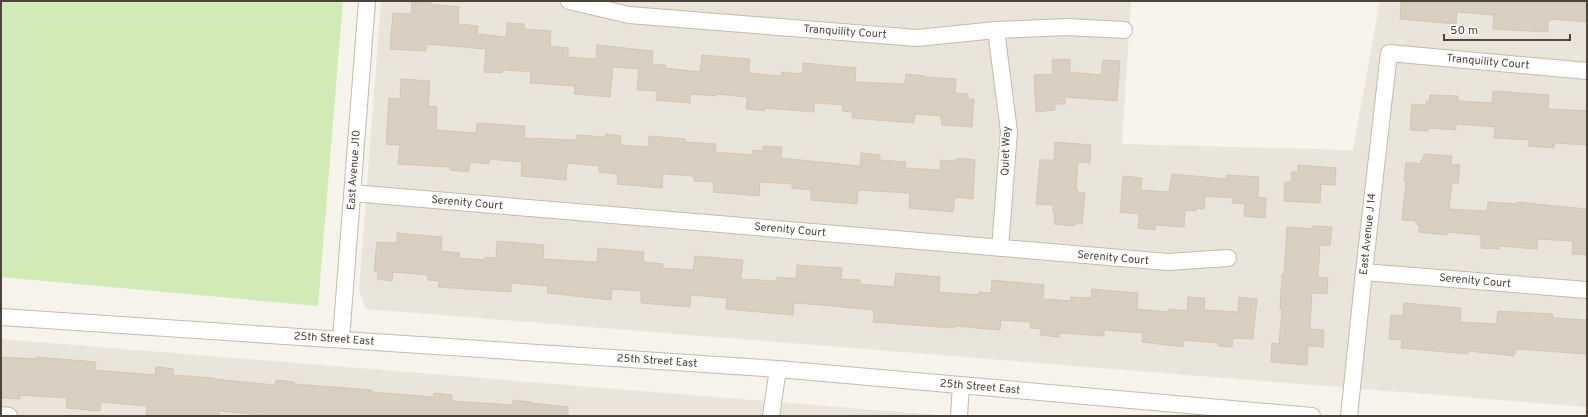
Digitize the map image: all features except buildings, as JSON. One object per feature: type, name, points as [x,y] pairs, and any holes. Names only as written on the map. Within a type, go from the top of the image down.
[{"type":"street","name":"East Avenue J10","points":[[341,339],[367,1]]},
{"type":"street","name":"Tranquility Court","points":[[569,1],[629,15],[917,38],[996,30],[1067,27],[1124,30]]},
{"type":"street","name":"Quiet Way","points":[[996,30],[1008,132],[1000,248]]},
{"type":"street","name":"Tranquility Court","points":[[1388,53],[1587,71]]},
{"type":"street","name":"East Avenue J 14","points":[[1349,416],[1388,53]]},
{"type":"street","name":"Serenity Court","points":[[352,194],[1168,262],[1228,258]]},
{"type":"street","name":"Serenity Court","points":[[1364,272],[1587,290]]},
{"type":"street","name":"25th Street East","points":[[1,317],[778,369],[1312,416]]},
{"type":"street","points":[[771,416],[778,369]]},
{"type":"street","points":[[959,416],[961,386]]},
{"type":"street","points":[[1,415],[9,416]]},
{"type":"shaded area","points":[[381,1],[1131,1],[1122,144],[1353,150],[1380,1],[1587,1],[1587,407],[366,309],[359,290]]},
{"type":"shaded area","points":[[1,339],[949,416],[1,416]]},
{"type":"green space","points":[[1,1],[343,1],[318,306],[1,277]]}]
